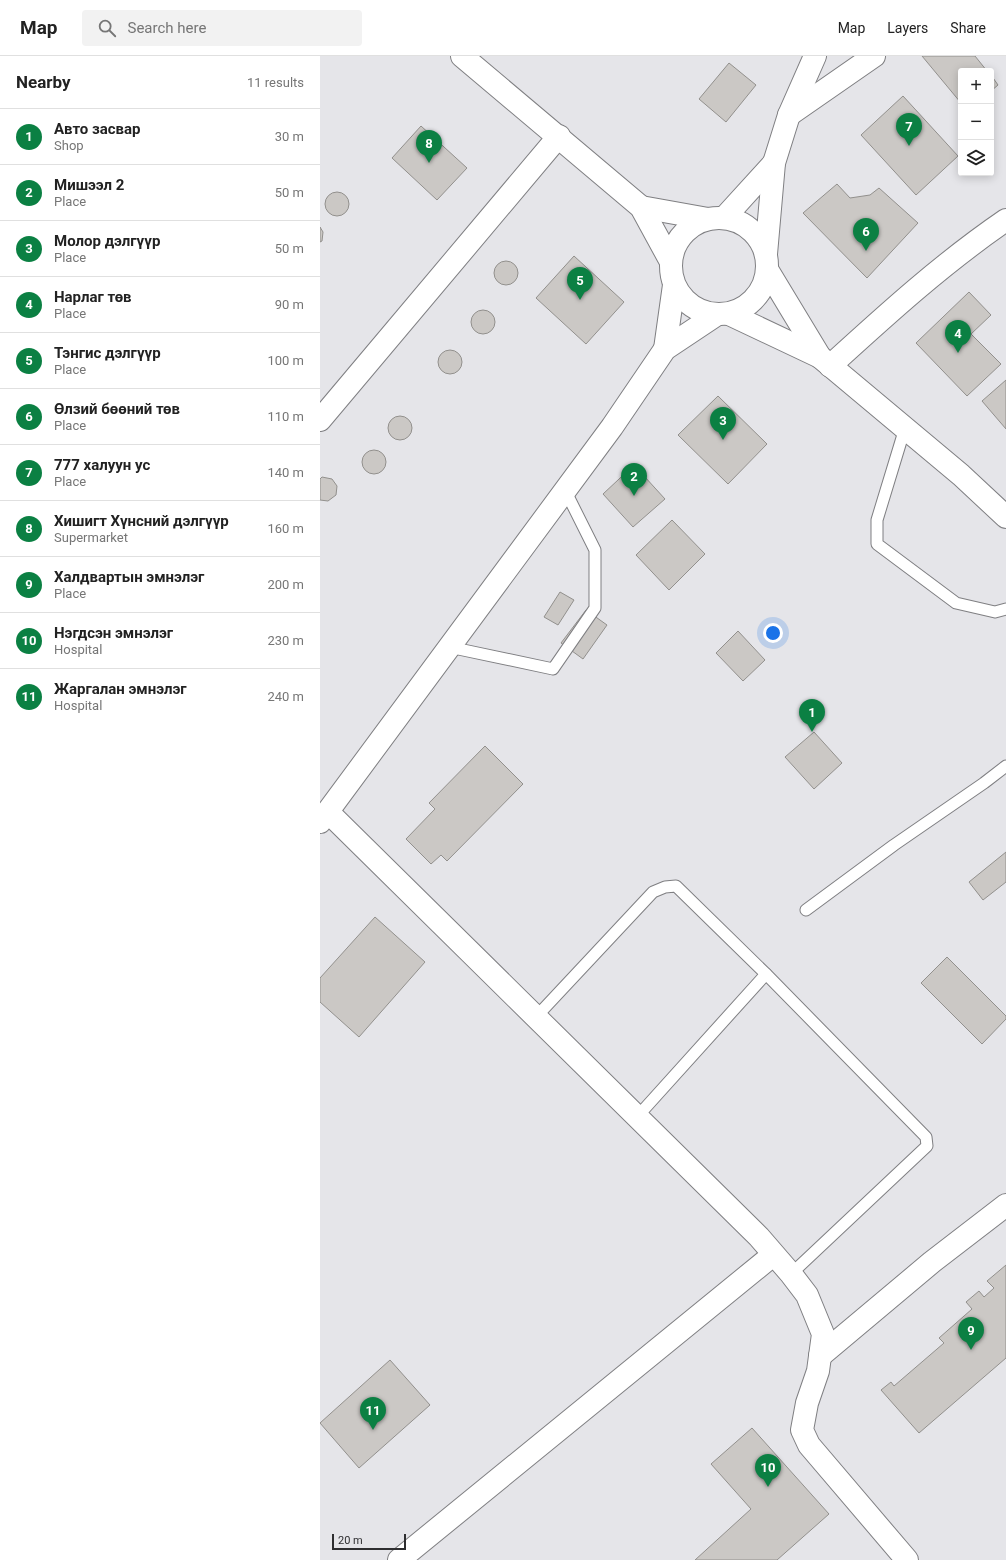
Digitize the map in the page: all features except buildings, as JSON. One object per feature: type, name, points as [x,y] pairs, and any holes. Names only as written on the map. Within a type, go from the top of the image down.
[{"type":"street","points":[[462,56],[559,136],[641,207],[671,262]]},
{"type":"street","points":[[815,56],[789,115],[774,163],[764,286],[755,299],[743,308],[722,314],[665,349],[612,427],[324,817],[536,1017],[759,1238],[807,1295],[823,1334],[818,1371],[807,1403],[802,1430],[809,1445],[907,1560]]},
{"type":"street","points":[[789,115],[874,56]]},
{"type":"street","points":[[320,420],[559,136]]},
{"type":"street","points":[[774,163],[716,218],[694,225],[682,234],[674,247],[671,262],[671,274],[674,285],[681,297],[691,306],[703,312],[722,314],[825,362],[961,475],[1006,517]]},
{"type":"street","points":[[641,207],[738,221],[751,229],[761,240],[767,262],[825,362]]},
{"type":"street","points":[[825,362],[977,239],[1006,220]]},
{"type":"street","points":[[665,349],[674,285]]},
{"type":"street","points":[[820,1356],[932,1262],[1006,1205]]},
{"type":"street","points":[[399,1560],[773,1255]]},
{"type":"lane","points":[[906,428],[877,520],[877,544],[956,603],[995,612],[1006,609]]},
{"type":"lane","points":[[449,647],[553,669],[595,608],[595,550],[565,490]]},
{"type":"lane","points":[[806,910],[894,845],[984,783],[1006,766]]},
{"type":"lane","points":[[536,1017],[653,892],[666,887],[676,886],[766,974],[926,1137],[927,1141],[927,1146],[790,1274]]},
{"type":"lane","points":[[637,1117],[766,974]]},
{"type":"place","name":"777 халуун ус","points":[[909,146]]},
{"type":"place","name":"Хишигт Хүнсний дэлгүүр","points":[[429,163]]},
{"type":"place","name":"Өлзий бөөний төв","points":[[866,251]]},
{"type":"place","name":"Тэнгис дэлгүүр","points":[[580,300]]},
{"type":"place","name":"Нарлаг төв","points":[[958,353]]},
{"type":"place","name":"Молор дэлгүүр","points":[[723,440]]},
{"type":"place","name":"Мишээл 2","points":[[634,496]]},
{"type":"place","name":"Авто засвар","points":[[812,732]]},
{"type":"place","name":"Халдвартын эмнэлэг","points":[[971,1350]]},
{"type":"place","name":"Жаргалан эмнэлэг","points":[[373,1430]]},
{"type":"place","name":"Нэгдсэн эмнэлэг","points":[[768,1487]]}]
